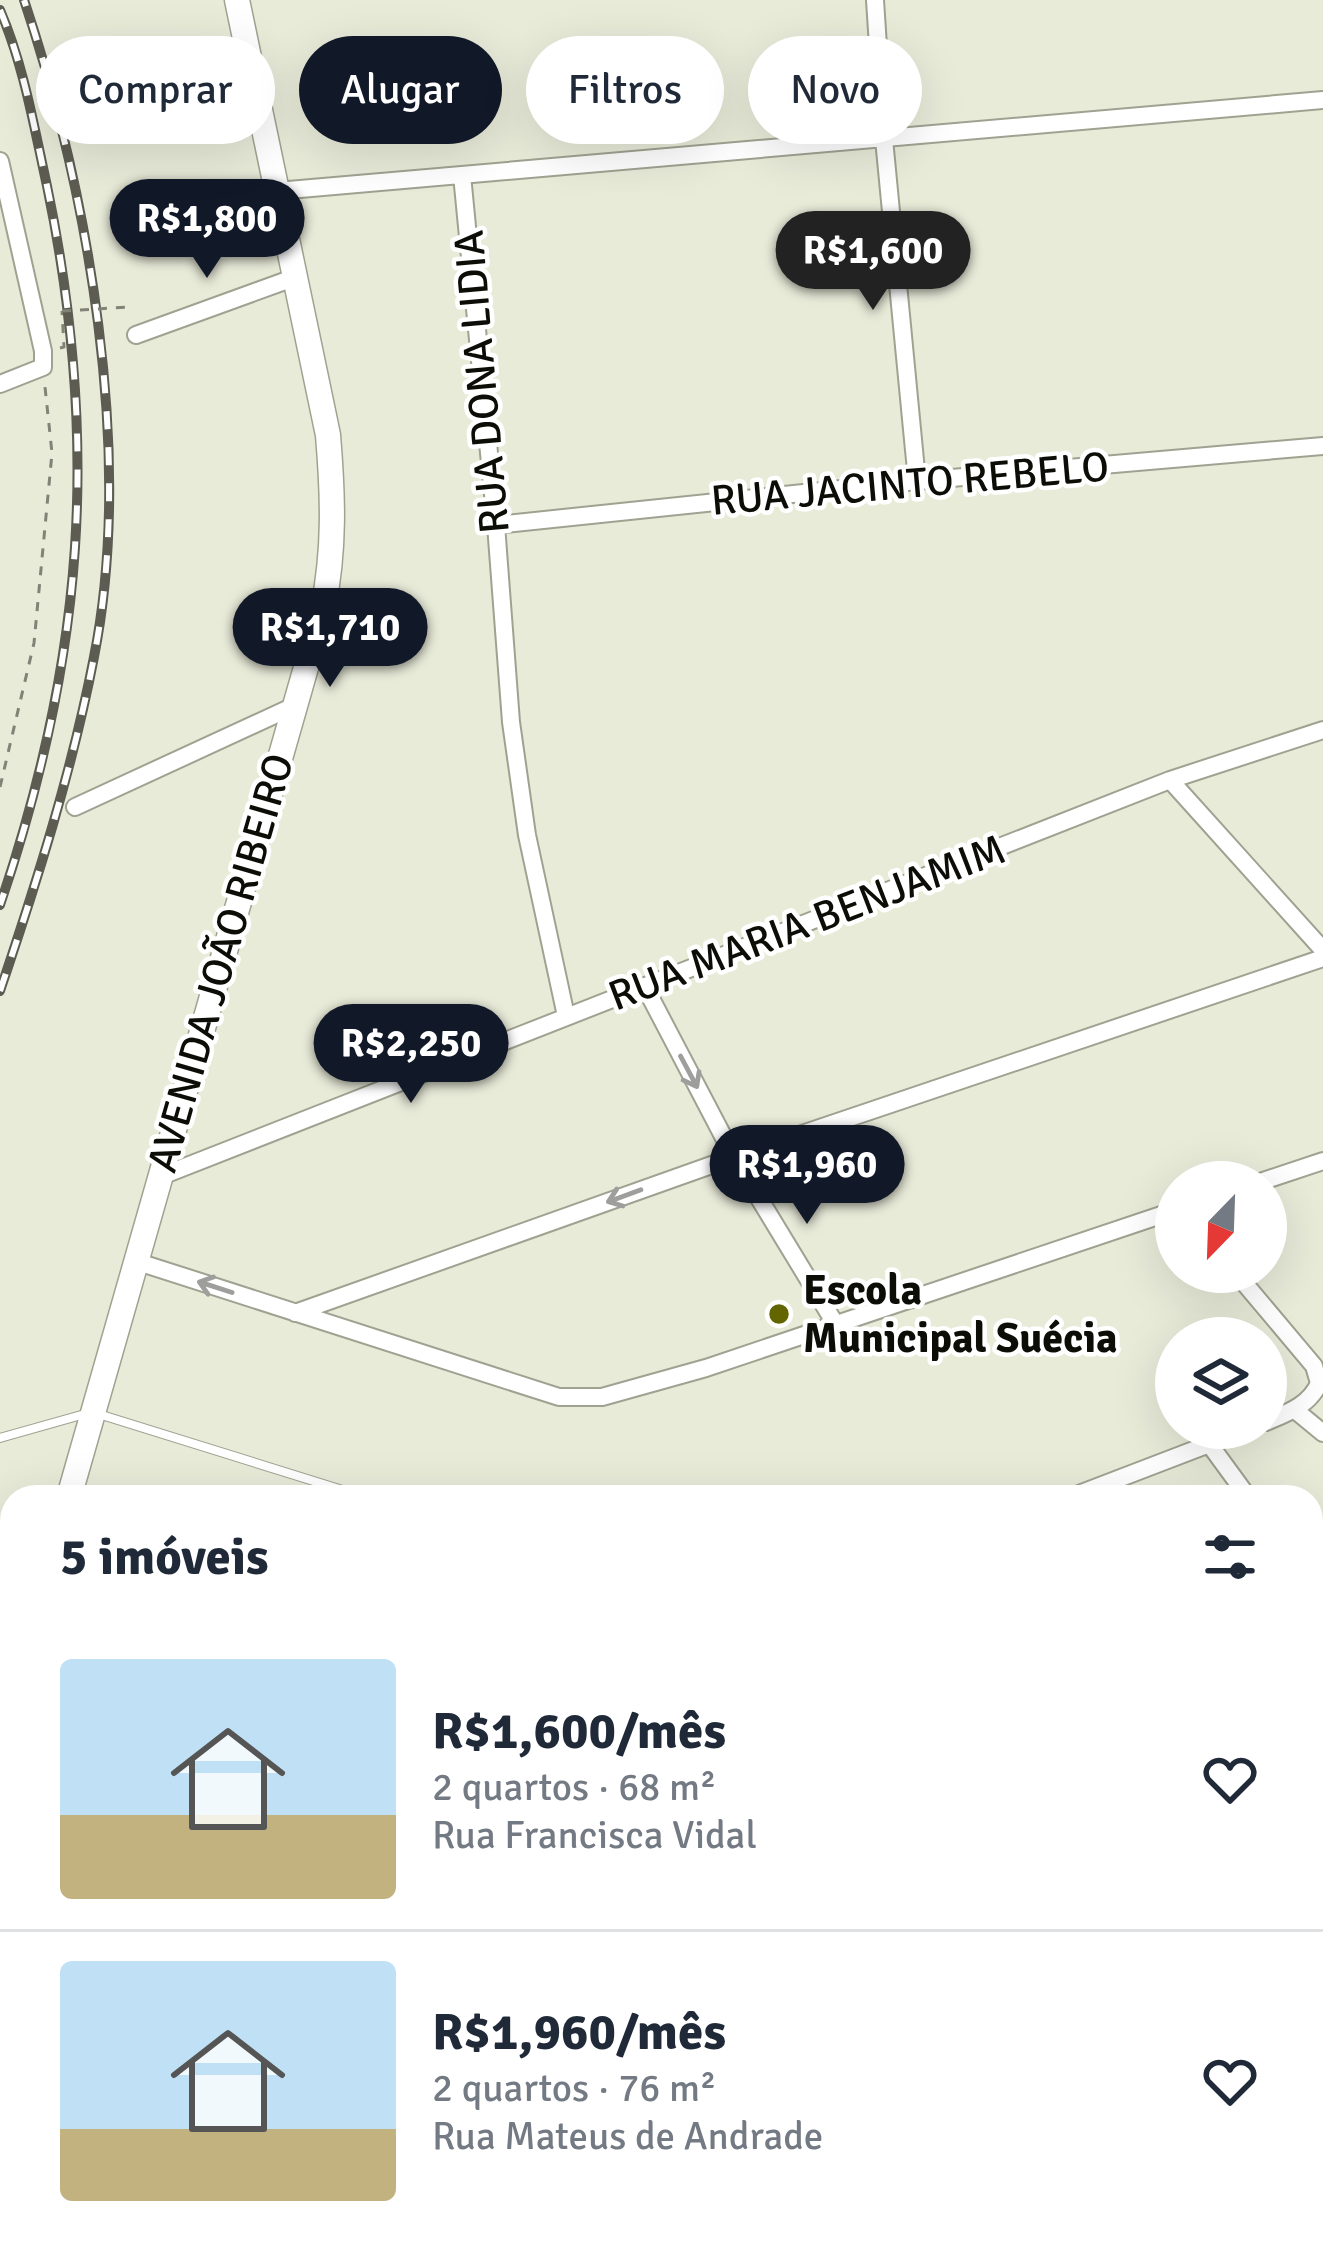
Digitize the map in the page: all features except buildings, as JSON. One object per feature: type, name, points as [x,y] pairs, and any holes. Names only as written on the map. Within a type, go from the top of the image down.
[{"type":"main road","name":"AVENIDA JOÃO RIBEIRO","points":[[72,1485],[325,595],[334,524],[328,436],[237,0]]},
{"type":"street","points":[[875,0],[877,36]]},
{"type":"street","points":[[922,136],[1323,100]]},
{"type":"street","points":[[277,191],[826,144]]},
{"type":"street","points":[[884,144],[917,481]]},
{"type":"street","points":[[0,161],[43,351],[43,368],[0,384]]},
{"type":"street","name":"RUA DONA LIDIA","points":[[463,175],[511,722],[519,786],[566,1016]]},
{"type":"street","points":[[136,335],[296,277]]},
{"type":"street","name":"RUA JACINTO REBELO","points":[[496,525],[917,481],[1323,446]]},
{"type":"street","points":[[75,807],[294,706]]},
{"type":"street","name":"RUA MARIA BENJAMIM","points":[[159,1178],[1170,780],[1323,730]]},
{"type":"street","points":[[295,1314],[1323,954],[1170,780]]},
{"type":"street","points":[[1303,928],[1323,920]]},
{"type":"street","points":[[645,987],[734,1157],[836,1324]]},
{"type":"street","points":[[1287,1173],[1323,1161]]},
{"type":"street","points":[[135,1261],[559,1397],[602,1397],[706,1369],[1155,1217]]},
{"type":"street","points":[[1252,1293],[1314,1366],[1321,1383],[1287,1413]]},
{"type":"street","points":[[1294,1410],[1323,1433]]},
{"type":"street","points":[[1102,1485],[1197,1449]]},
{"type":"street","points":[[1214,1449],[1239,1485]]},
{"type":"lane","points":[[0,1438],[92,1412],[326,1485]]},
{"type":"path","points":[[62,311],[130,307]]},
{"type":"path","points":[[0,787],[34,643],[52,453],[43,368]]},
{"type":"railway","points":[[0,991],[53,825],[85,700],[105,578],[109,496],[107,411],[85,240],[68,156],[24,0]]},
{"type":"railway","points":[[0,10],[28,97],[64,280],[78,461],[66,636],[28,814],[0,905]]},
{"type":"place","name":"Escola Municipal Suécia","points":[[779,1314]]}]
